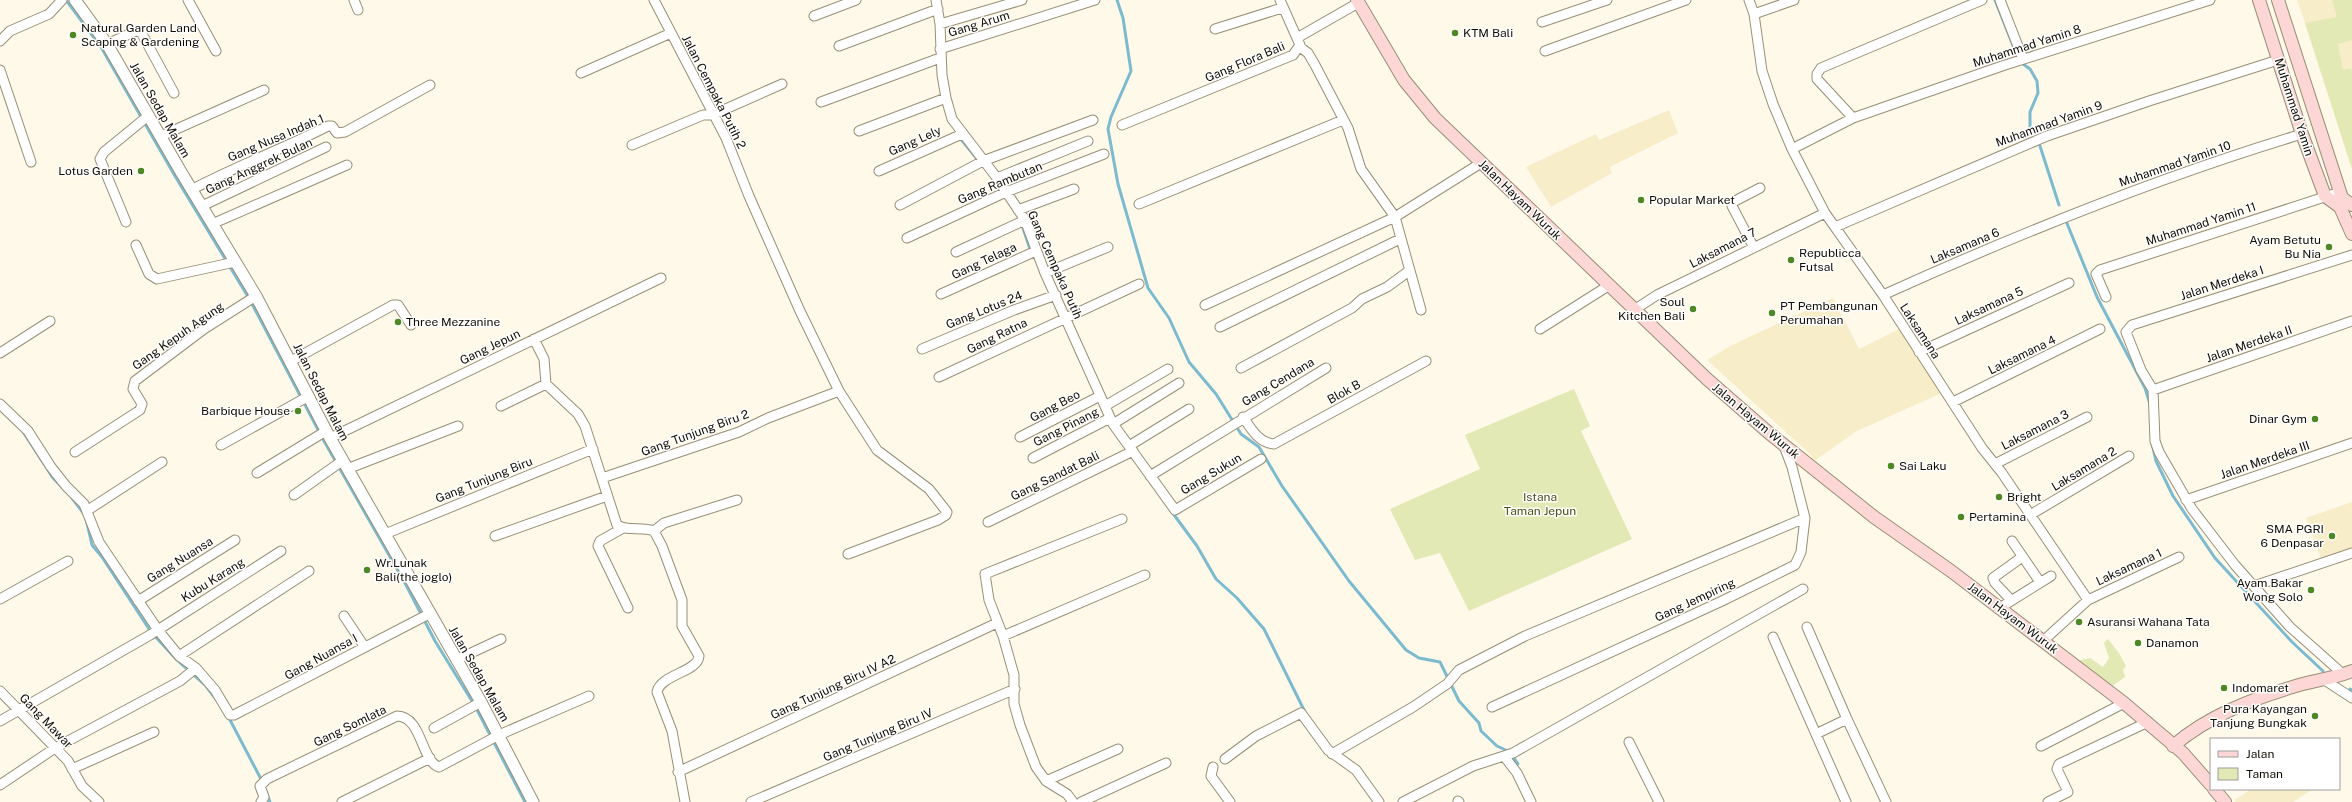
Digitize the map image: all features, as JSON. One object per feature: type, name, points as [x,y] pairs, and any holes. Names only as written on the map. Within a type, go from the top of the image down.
[{"type":"main road","name":"Muhammad Yamin","points":[[2259,0],[2302,134],[2325,196]]},
{"type":"main road","name":"Muhammad Yamin","points":[[2278,0],[2343,200],[2352,234]]},
{"type":"main road","name":"Jalan Hayam Wuruk","points":[[1358,1],[1404,80],[1435,118],[1608,286],[1707,379],[1784,446],[1874,517],[1950,571],[2148,722],[2210,784]]},
{"type":"main road","points":[[2325,196],[2343,200]]},
{"type":"main road","points":[[2173,746],[2197,728],[2225,713],[2263,697],[2348,673]]},
{"type":"main road","points":[[2215,790],[2225,802]]},
{"type":"street","points":[[0,41],[10,31],[49,14],[62,0]]},
{"type":"street","name":"Jalan Sedap Malam","points":[[75,0],[107,44],[144,119],[160,136],[191,190],[202,206],[251,299],[291,361],[304,399],[341,465],[385,534],[425,616],[456,660],[476,705],[533,802]]},
{"type":"street","points":[[188,0],[216,51]]},
{"type":"street","points":[[354,0],[358,10]]},
{"type":"street","name":"Jalan Cempaka Putih 2","points":[[654,0],[696,79],[712,115],[726,138],[749,196],[800,311],[839,391],[877,450],[929,489],[947,512],[946,515],[938,520],[848,554]]},
{"type":"street","points":[[814,16],[856,0]]},
{"type":"street","points":[[940,24],[1022,0]]},
{"type":"street","name":"Gang Arum","points":[[821,102],[940,53],[1095,0]]},
{"type":"street","points":[[1542,22],[1607,0]]},
{"type":"street","points":[[1545,51],[1686,0]]},
{"type":"street","name":"Laksamana","points":[[1748,0],[1754,14],[1762,71],[1792,149],[1825,213],[1883,295],[1982,448],[1995,464],[2088,600]]},
{"type":"street","points":[[1754,14],[1794,0]]},
{"type":"street","points":[[1853,118],[1818,79],[1816,74],[1820,68],[1982,0]]},
{"type":"street","points":[[2000,0],[2023,59]]},
{"type":"street","name":"Muhammad Yamin 8","points":[[1792,149],[1853,118],[2023,59],[2210,0]]},
{"type":"street","name":"Gang Flora Bali","points":[[1122,126],[1293,55],[1299,42],[1358,1]]},
{"type":"street","points":[[839,46],[937,4]]},
{"type":"street","name":"Gang Cempaka Putih","points":[[937,4],[940,24],[940,53],[946,98],[952,119],[983,162],[997,178],[1025,220],[1045,273],[1112,421],[1175,510]]},
{"type":"street","points":[[1215,29],[1281,4],[1299,42],[1316,65],[1343,120],[1361,169],[1395,217],[1421,310]]},
{"type":"street","points":[[107,44],[136,31],[141,32],[174,93]]},
{"type":"street","points":[[581,73],[671,34]]},
{"type":"street","name":"Muhammad Yamin 9","points":[[1835,227],[2047,136],[2149,101],[2278,60]]},
{"type":"street","points":[[0,70],[31,162]]},
{"type":"street","points":[[632,145],[703,114],[712,115],[782,84]]},
{"type":"street","name":"Gang Nusa Indah 1","points":[[191,190],[238,166],[301,141],[328,126],[332,126],[337,134],[345,132],[430,85]]},
{"type":"street","points":[[160,136],[264,90]]},
{"type":"street","points":[[859,131],[946,98]]},
{"type":"street","points":[[126,222],[100,158],[104,152],[144,119]]},
{"type":"street","points":[[900,206],[983,162],[1093,120]]},
{"type":"street","points":[[1139,204],[1343,120]]},
{"type":"street","name":"Gang Lely","points":[[879,171],[962,134]]},
{"type":"street","name":"Muhammad Yamin 10","points":[[2057,221],[2076,212],[2195,168],[2302,134]]},
{"type":"street","points":[[997,178],[1088,141]]},
{"type":"street","name":"Gang Anggrek Bulan","points":[[202,206],[326,148]]},
{"type":"street","name":"Gang Rambutan","points":[[907,238],[1006,192],[1104,154]]},
{"type":"street","points":[[1205,305],[1395,217],[1481,162]]},
{"type":"street","points":[[212,224],[347,164]]},
{"type":"street","points":[[1018,210],[1074,188]]},
{"type":"street","points":[[1754,246],[1732,206],[1733,202],[1760,188]]},
{"type":"street","name":"Muhammad Yamin 11","points":[[2106,297],[2096,274],[2100,270],[2325,196]]},
{"type":"street","name":"Laksamana 7","points":[[1634,310],[1651,298],[1754,246],[1825,213]]},
{"type":"street","points":[[956,252],[1025,220]]},
{"type":"street","name":"Laksamana 6","points":[[1883,295],[1958,261],[2057,221]]},
{"type":"street","points":[[1220,327],[1400,239]]},
{"type":"street","points":[[136,245],[149,274],[157,279],[233,263]]},
{"type":"street","points":[[1045,273],[1108,247]]},
{"type":"street","name":"Gang Telaga","points":[[942,294],[1036,251]]},
{"type":"street","name":"Jalan Merdeka I","points":[[2153,390],[2141,370],[2126,332],[2132,325],[2352,255]]},
{"type":"street","points":[[1241,368],[1352,308],[1362,299],[1387,287],[1409,271]]},
{"type":"street","name":"Gang Jepun","points":[[257,473],[324,434],[534,339],[661,278]]},
{"type":"street","name":"Laksamana 5","points":[[1919,352],[2069,283]]},
{"type":"street","name":"Gang Ratna","points":[[939,377],[1065,316],[1138,284]]},
{"type":"street","points":[[1540,329],[1608,286]]},
{"type":"street","name":"Gang Lotus 24","points":[[922,349],[1014,310],[1056,295]]},
{"type":"street","name":"Gang Kepuh Agung","points":[[75,452],[140,410],[142,404],[133,389],[135,381],[204,329],[251,299]]},
{"type":"street","points":[[291,361],[393,304],[398,306],[411,326]]},
{"type":"street","points":[[0,353],[50,321]]},
{"type":"street","name":"Jalan Merdeka II","points":[[2153,390],[2352,321]]},
{"type":"street","name":"Laksamana 4","points":[[1953,402],[2100,329]]},
{"type":"street","points":[[534,339],[544,359],[546,384],[578,414],[585,426],[617,525],[623,528],[648,528],[654,531],[662,546],[682,600],[682,626],[699,656],[695,664],[662,683],[657,692],[672,731],[678,772],[685,802]]},
{"type":"street","name":"Blok B","points":[[1274,444],[1426,361]]},
{"type":"street","name":"Gang Cendana","points":[[1274,444],[1266,444],[1240,419],[1326,368]]},
{"type":"street","points":[[1105,406],[1168,369]]},
{"type":"street","name":"Gang Pinang","points":[[1033,458],[1112,421],[1179,383]]},
{"type":"street","points":[[501,406],[546,384]]},
{"type":"street","points":[[2153,390],[2155,441],[2159,452],[2186,500],[2235,565],[2290,627],[2348,673]]},
{"type":"street","name":"Gang Tunjung Biru 2","points":[[602,478],[739,432],[768,418],[839,391]]},
{"type":"street","name":"Gang Beo","points":[[1020,437],[1100,396]]},
{"type":"street","points":[[221,445],[304,399]]},
{"type":"street","points":[[0,404],[28,432],[51,467],[88,510],[93,531],[138,601],[154,632],[193,671],[180,681],[55,748],[0,785]]},
{"type":"street","name":"Gang Sandat Bali","points":[[988,522],[1131,449],[1189,410]]},
{"type":"street","name":"Laksamana 3","points":[[1995,464],[2087,417]]},
{"type":"street","points":[[1150,476],[1240,419]]},
{"type":"street","points":[[294,495],[341,465],[458,426]]},
{"type":"street","name":"Jalan Merdeka III","points":[[2186,500],[2352,443]]},
{"type":"street","name":"Gang Jempiring","points":[[1492,707],[1722,601],[1795,565],[1801,552],[1806,518],[1792,467],[1784,446]]},
{"type":"street","name":"Gang Tunjung Biru","points":[[385,534],[593,449]]},
{"type":"street","name":"Laksamana 2","points":[[2030,515],[2129,456]]},
{"type":"street","name":"Gang Sukun","points":[[1175,510],[1261,459]]},
{"type":"street","points":[[88,510],[162,462]]},
{"type":"street","points":[[495,536],[607,496]]},
{"type":"street","points":[[654,531],[664,523],[737,500]]},
{"type":"street","points":[[1073,802],[1067,794],[1046,781],[1036,767],[1020,725],[1014,704],[1014,675],[1003,636],[989,600],[985,574],[1122,518]]},
{"type":"street","points":[[1332,754],[1449,682],[1459,670],[1525,636],[1806,518]]},
{"type":"street","points":[[623,528],[600,541],[598,546],[628,608]]},
{"type":"street","name":"Gang Nuansa","points":[[138,601],[235,540]]},
{"type":"street","points":[[2012,541],[2040,582]]},
{"type":"street","name":"Kubu Karang","points":[[0,722],[154,632],[281,551]]},
{"type":"street","points":[[2254,586],[2352,553]]},
{"type":"street","points":[[2011,600],[1995,583],[1993,578],[2022,557]]},
{"type":"street","name":"Laksamana 1","points":[[2088,600],[2179,557]]},
{"type":"street","points":[[0,598],[68,561]]},
{"type":"street","points":[[179,656],[309,571]]},
{"type":"street","points":[[1003,636],[1145,575]]},
{"type":"street","points":[[1998,609],[2051,576]]},
{"type":"street","points":[[1403,802],[1473,766],[1508,754],[1803,589]]},
{"type":"street","points":[[2043,641],[2088,600]]},
{"type":"street","points":[[344,616],[364,646]]},
{"type":"street","name":"Gang Nuansa I","points":[[193,671],[215,690],[227,712],[234,715],[364,646],[425,616]]},
{"type":"street","name":"Gang Tunjung Biru IV A2","points":[[678,772],[997,623]]},
{"type":"street","points":[[1807,627],[1847,719],[1886,802]]},
{"type":"street","points":[[1773,637],[1846,802]]},
{"type":"street","points":[[456,660],[501,639]]},
{"type":"street","points":[[2323,679],[2352,698]]},
{"type":"street","name":"Gang Tunjung Biru IV","points":[[751,802],[1015,689]]},
{"type":"street","name":"Gang Mawar","points":[[0,691],[55,748],[72,769],[83,788],[100,802]]},
{"type":"street","points":[[342,802],[430,758],[439,767],[494,738],[589,696]]},
{"type":"street","points":[[2041,746],[2124,703]]},
{"type":"street","points":[[434,728],[476,705]]},
{"type":"street","points":[[1225,760],[1256,736],[1302,713],[1332,754],[1356,770],[1379,802]]},
{"type":"street","name":"Gang Somlata","points":[[261,802],[264,797],[264,781],[397,716],[407,719],[413,726],[430,758]]},
{"type":"street","points":[[1816,734],[1847,719]]},
{"type":"street","points":[[2048,802],[2068,792],[2057,769],[2059,764],[2148,722]]},
{"type":"street","points":[[72,769],[154,732]]},
{"type":"street","points":[[1629,742],[1658,802]]},
{"type":"street","points":[[1046,781],[1118,749]]},
{"type":"street","points":[[1508,754],[1531,802]]},
{"type":"street","points":[[1082,802],[1166,764]]},
{"type":"street","points":[[1213,767],[1210,776],[1230,802]]},
{"type":"shaded area","points":[[2297,0],[2352,0],[2352,169],[2305,23]]},
{"type":"shaded area","points":[[1669,110],[1678,133],[1610,167],[1612,173],[1551,207],[1526,167],[1596,134],[1599,140]]},
{"type":"shaded area","points":[[1833,298],[1859,349],[1899,329],[1944,392],[1857,431],[1807,466],[1812,456],[1707,360],[1732,345]]},
{"type":"shaded area","name":"SMA PGRI 6 Denpasar","points":[[2352,502],[2352,553],[2323,564],[2306,518]]},
{"type":"shaded area","points":[[2250,790],[2311,790],[2293,802],[2236,802],[2234,800]]},
{"type":"green space","points":[[2332,0],[2352,0],[2352,40],[2338,44],[2343,70],[2351,68],[2352,72],[2352,169],[2305,23],[2337,17]]},
{"type":"green space","name":"Istana Taman Jepun","points":[[1574,389],[1590,426],[1581,431],[1632,539],[1469,611],[1440,553],[1415,560],[1390,509],[1480,469],[1465,435]]},
{"type":"green space","points":[[2108,639],[2119,653],[2126,666],[2123,670],[2125,677],[2111,687],[2077,661],[2090,658],[2103,667],[2109,658],[2104,643]]},
{"type":"waterway","points":[[66,0],[101,47],[175,176],[250,300],[324,441],[405,583],[435,641],[475,706],[525,802]]},
{"type":"waterway","points":[[1117,0],[1123,18],[1131,71],[1111,117],[1108,129],[1118,184],[1148,288],[1169,318],[1189,362],[1216,394],[1241,434],[1259,447],[1282,486],[1349,581],[1406,650],[1419,658],[1440,662],[1459,701],[1479,723],[1481,731],[1497,746],[1510,752],[1518,764]]},
{"type":"waterway","points":[[1995,0],[2016,53]]},
{"type":"waterway","points":[[2023,64],[2030,69],[2037,81],[2038,93],[2030,112],[2030,128]]},
{"type":"waterway","points":[[960,138],[978,160]]},
{"type":"waterway","points":[[2040,146],[2059,205]]},
{"type":"waterway","points":[[2066,221],[2097,297],[2145,388],[2149,401]]},
{"type":"waterway","points":[[1022,225],[1030,249]]},
{"type":"waterway","points":[[22,430],[53,478],[61,486]]},
{"type":"waterway","points":[[2152,443],[2156,461],[2173,496],[2215,558],[2292,642],[2323,671]]},
{"type":"waterway","points":[[72,498],[84,514]]},
{"type":"waterway","points":[[1172,512],[1197,546],[1216,579],[1237,598],[1264,629],[1304,710]]},
{"type":"waterway","points":[[86,519],[92,545],[102,557],[151,632],[177,660],[206,686],[215,698]]},
{"type":"waterway","points":[[229,718],[262,781]]},
{"type":"waterway","points":[[267,794],[270,802]]},
{"type":"place","name":"KTM Bali","points":[[1455,33]]},
{"type":"place","name":"Natural Garden Land Scaping & Gardening","points":[[73,35]]},
{"type":"place","name":"Lotus Garden","points":[[141,171]]},
{"type":"place","name":"Popular Market","points":[[1641,200]]},
{"type":"place","name":"Ayam Betutu Bu Nia","points":[[2329,247]]},
{"type":"place","name":"Republicca Futsal","points":[[1791,260]]},
{"type":"place","name":"Soul Kitchen Bali","points":[[1693,309]]},
{"type":"place","name":"PT Pembangunan Perumahan","points":[[1772,313]]},
{"type":"place","name":"Three Mezzanine","points":[[398,322]]},
{"type":"place","name":"Barbique House","points":[[298,411]]},
{"type":"place","name":"Dinar Gym","points":[[2315,419]]},
{"type":"place","name":"Sai Laku","points":[[1891,466]]},
{"type":"place","name":"Bright","points":[[1999,497]]},
{"type":"place","name":"Pertamina","points":[[1961,517]]},
{"type":"place","name":"SMA PGRI 6 Denpasar","points":[[2332,536]]},
{"type":"place","name":"Wr.Lunak Bali(the joglo)","points":[[367,570]]},
{"type":"place","name":"Ayam Bakar Wong Solo","points":[[2311,590]]},
{"type":"place","name":"Asuransi Wahana Tata","points":[[2079,622]]},
{"type":"place","name":"Danamon","points":[[2138,643]]},
{"type":"place","name":"Indomaret","points":[[2224,688]]},
{"type":"place","name":"Pura Kayangan Tanjung Bungkak","points":[[2315,716]]}]
